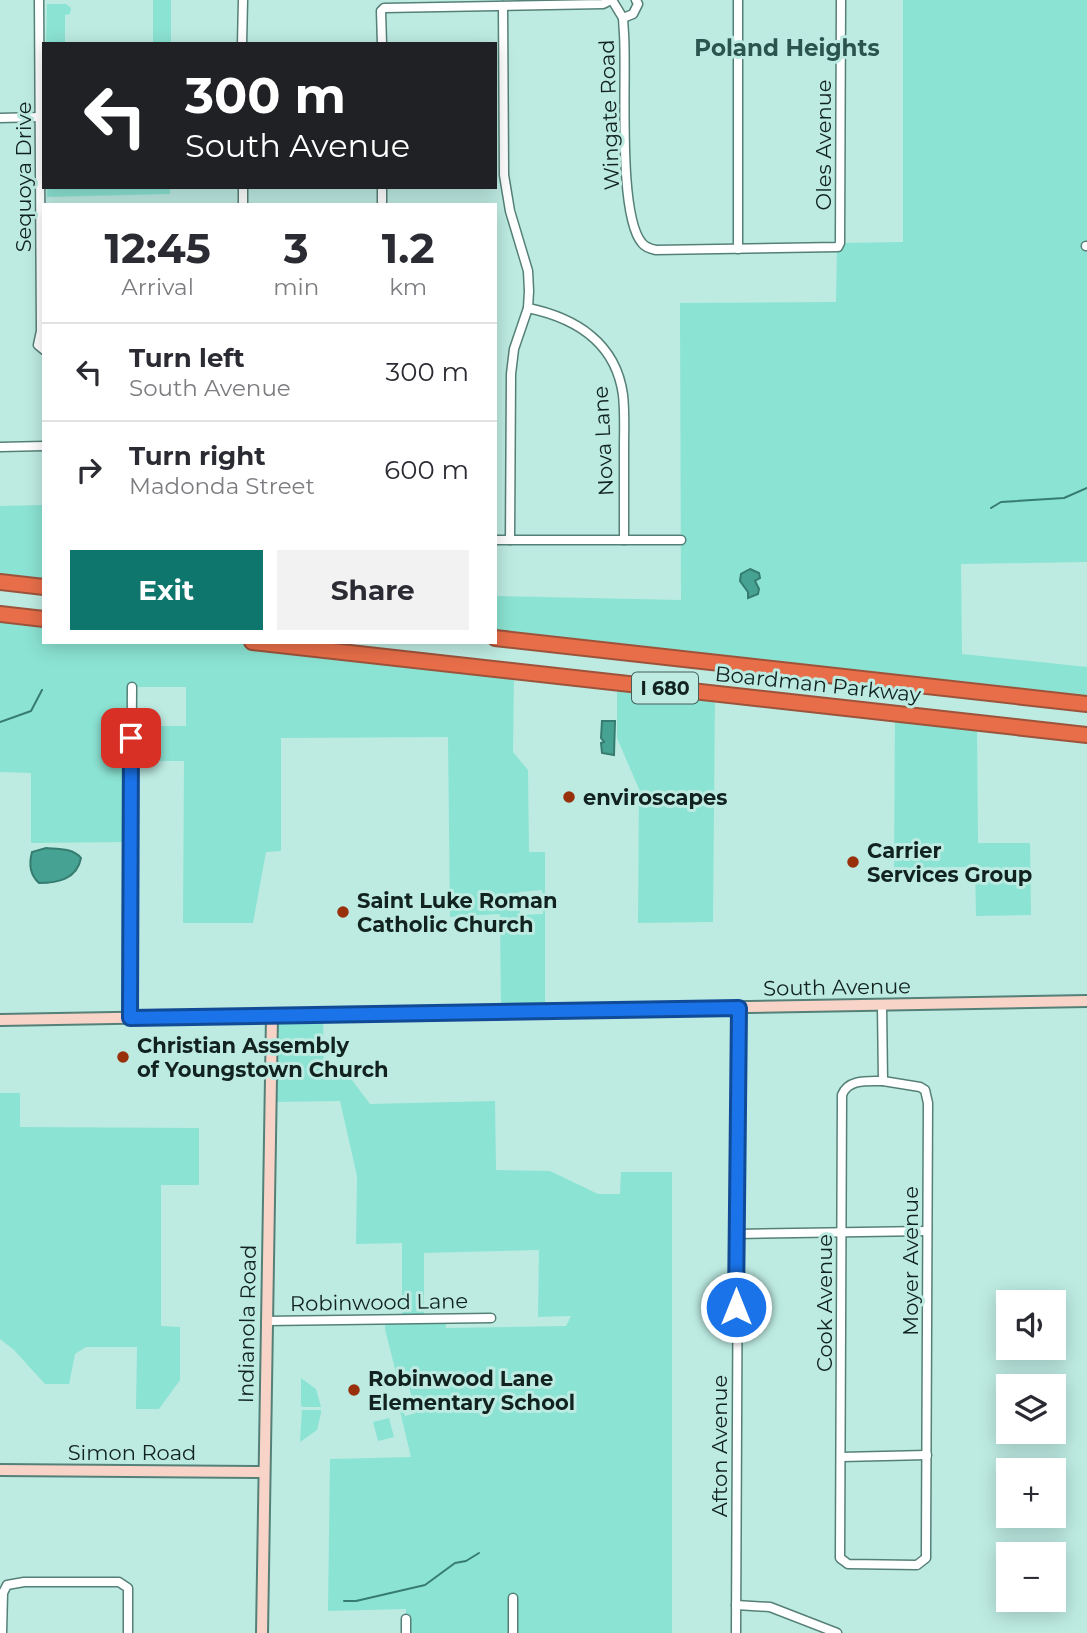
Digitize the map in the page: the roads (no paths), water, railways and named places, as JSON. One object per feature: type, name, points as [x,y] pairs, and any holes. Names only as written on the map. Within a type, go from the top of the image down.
[{"type":"highway","points":[[0,582],[42,587]]},
{"type":"highway","points":[[0,614],[42,619]]},
{"type":"highway","name":"Boardman Parkway","points":[[497,638],[1083,703]]},
{"type":"highway","name":"Boardman Parkway","points":[[270,644],[1083,735]]},
{"type":"main road","name":"South Avenue","points":[[0,1020],[1087,1002]]},
{"type":"main road","name":"Indianola Road","points":[[262,1633],[272,1015]]},
{"type":"main road","name":"Simon Road","points":[[0,1470],[264,1472]]},
{"type":"street","name":"Sequoya Drive","points":[[39,0],[42,250],[41,331],[38,345],[42,349]]},
{"type":"street","points":[[242,42],[243,0]]},
{"type":"street","points":[[382,42],[382,9],[603,4],[612,0]]},
{"type":"street","name":"Wingate Road","points":[[612,0],[623,18],[627,181],[642,244],[656,250],[738,249]]},
{"type":"street","name":"Wingate Road","points":[[623,18],[633,14],[638,4],[636,0]]},
{"type":"street","points":[[738,0],[738,249]]},
{"type":"street","name":"Oles Avenue","points":[[738,249],[838,247],[840,243],[841,0]]},
{"type":"street","points":[[503,6],[504,176],[510,211],[528,271],[528,308],[514,349],[511,374],[510,540]]},
{"type":"street","points":[[0,118],[40,117]]},
{"type":"street","name":"Nova Lane","points":[[528,308],[559,316],[584,329],[605,351],[615,370],[624,405],[624,540]]},
{"type":"street","points":[[0,447],[42,446]]},
{"type":"street","points":[[497,540],[681,541]]},
{"type":"street","points":[[130,1018],[132,687]]},
{"type":"street","points":[[882,1006],[883,1081]]},
{"type":"street","name":"Afton Avenue","points":[[736,1633],[739,1008]]},
{"type":"street","name":"Moyer Avenue","points":[[840,1558],[848,1564],[917,1565],[926,1558],[928,1096],[920,1087],[883,1081]]},
{"type":"street","name":"Cook Avenue","points":[[840,1558],[842,1095],[846,1087],[856,1083],[883,1081]]},
{"type":"street","points":[[737,1234],[927,1231]]},
{"type":"street","name":"Robinwood Lane","points":[[266,1321],[491,1318]]},
{"type":"street","points":[[841,1457],[927,1455]]},
{"type":"street","points":[[2,1633],[5,1586],[24,1582],[119,1582],[127,1586],[128,1633]]},
{"type":"street","points":[[513,1598],[513,1633]]},
{"type":"street","points":[[736,1605],[770,1607],[837,1633]]},
{"type":"street","points":[[406,1619],[406,1633]]},
{"type":"waterway","points":[[991,508],[1001,502],[1064,498],[1087,488]]},
{"type":"waterway","points":[[0,722],[31,711],[42,690]]},
{"type":"waterway","points":[[344,1601],[356,1601],[425,1585],[455,1563],[466,1561],[479,1553]]},
{"type":"place","name":"enviroscapes","points":[[569,797]]},
{"type":"place","name":"Carrier Services Group","points":[[853,862]]},
{"type":"place","name":"Saint Luke Roman Catholic Church","points":[[343,912]]},
{"type":"place","name":"Christian Assembly of Youngstown Church","points":[[123,1057]]},
{"type":"place","name":"Robinwood Lane Elementary School","points":[[354,1390]]},
{"type":"district","name":"Poland Heights","points":[[787,48]]}]
